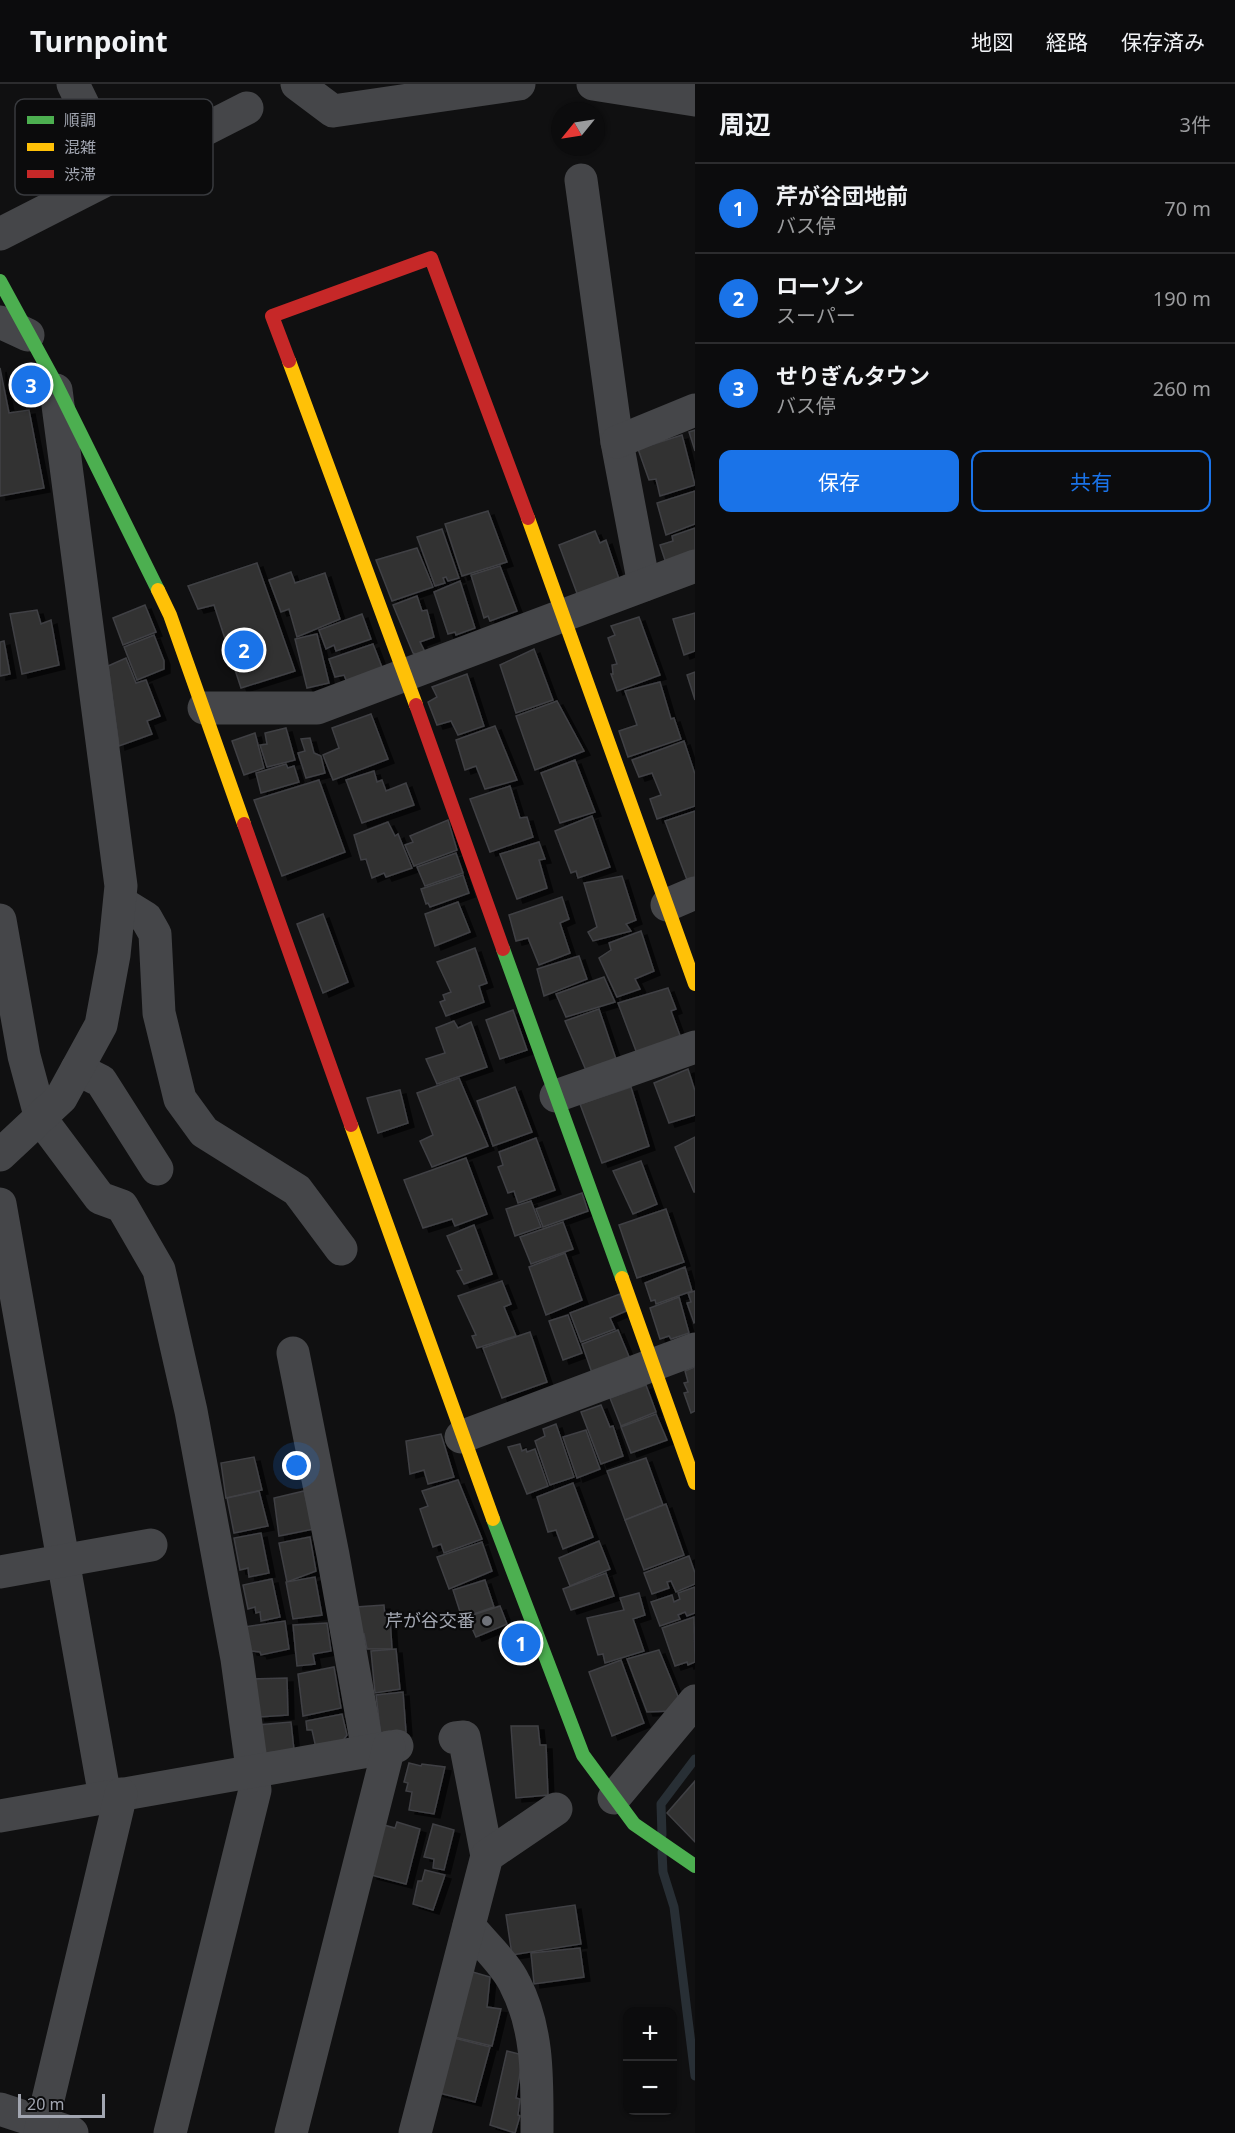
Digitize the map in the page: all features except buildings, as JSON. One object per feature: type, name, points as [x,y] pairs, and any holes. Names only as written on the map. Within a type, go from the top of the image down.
[{"type":"street","points":[[73,84],[80,99]]},
{"type":"street","points":[[297,84],[333,111],[422,91],[519,84]]},
{"type":"street","points":[[593,84],[695,100]]},
{"type":"street","points":[[213,125],[247,108]]},
{"type":"street","points":[[581,180],[617,442],[644,585]]},
{"type":"street","points":[[0,234],[76,195]]},
{"type":"street","points":[[695,984],[681,899],[564,615],[431,258],[272,316],[405,675],[695,1483]]},
{"type":"street","points":[[0,281],[14,329],[55,382],[170,615],[461,1437],[583,1755],[634,1824],[693,1865]]},
{"type":"street","points":[[0,1155],[42,1119],[61,1098],[101,1025],[114,955],[122,886],[60,498],[55,382]]},
{"type":"street","points":[[617,442],[695,410]]},
{"type":"street","points":[[204,708],[317,708],[695,566]]},
{"type":"street","points":[[120,902],[146,918],[154,934],[159,1013],[180,1099],[204,1132],[297,1190],[341,1249]]},
{"type":"street","points":[[0,920],[24,1056],[42,1119],[100,1198],[122,1206],[159,1270],[191,1411],[235,1648],[253,1770],[255,1790],[170,2133]]},
{"type":"street","points":[[556,1096],[695,1047]]},
{"type":"street","points":[[77,1069],[101,1081],[157,1169]]},
{"type":"street","points":[[0,1204],[64,1561],[113,1796],[51,2130],[0,2109]]},
{"type":"street","points":[[461,1437],[653,1367],[695,1349]]},
{"type":"street","points":[[291,2133],[384,1748],[333,1555],[293,1353]]},
{"type":"street","points":[[0,1572],[151,1545]]},
{"type":"street","points":[[614,1798],[695,1701]]},
{"type":"street","points":[[415,2133],[487,1856],[464,1737],[455,1738]]},
{"type":"street","points":[[0,1816],[384,1748]]},
{"type":"street","points":[[487,1856],[556,1809]]},
{"type":"street","points":[[469,1926],[515,1983],[534,2039],[537,2133]]},
{"type":"waterway","points":[[662,1835],[661,1804],[695,1759]]},
{"type":"waterway","points":[[662,1852],[663,1872],[674,1907],[695,2076]]},
{"type":"traffic: fast","points":[[0,281],[55,382],[158,590]]},
{"type":"traffic: fast","points":[[503,949],[622,1278]]},
{"type":"traffic: fast","points":[[493,1519],[583,1755],[634,1824],[695,1866]]},
{"type":"traffic: slow","points":[[289,361],[416,705]]},
{"type":"traffic: slow","points":[[528,518],[695,984]]},
{"type":"traffic: slow","points":[[158,590],[170,615],[244,824]]},
{"type":"traffic: slow","points":[[351,1125],[493,1519]]},
{"type":"traffic: slow","points":[[622,1278],[695,1483]]},
{"type":"traffic: jam","points":[[289,361],[272,316],[431,258],[528,518]]},
{"type":"traffic: jam","points":[[416,705],[503,949]]},
{"type":"traffic: jam","points":[[244,824],[351,1125]]},
{"type":"place","name":"せりぎんタウン","points":[[31,385]]},
{"type":"place","name":"ローソン","points":[[244,650]]},
{"type":"place","name":"芹が谷交番","points":[[487,1621]]},
{"type":"place","name":"芹が谷団地前","points":[[521,1643]]}]
